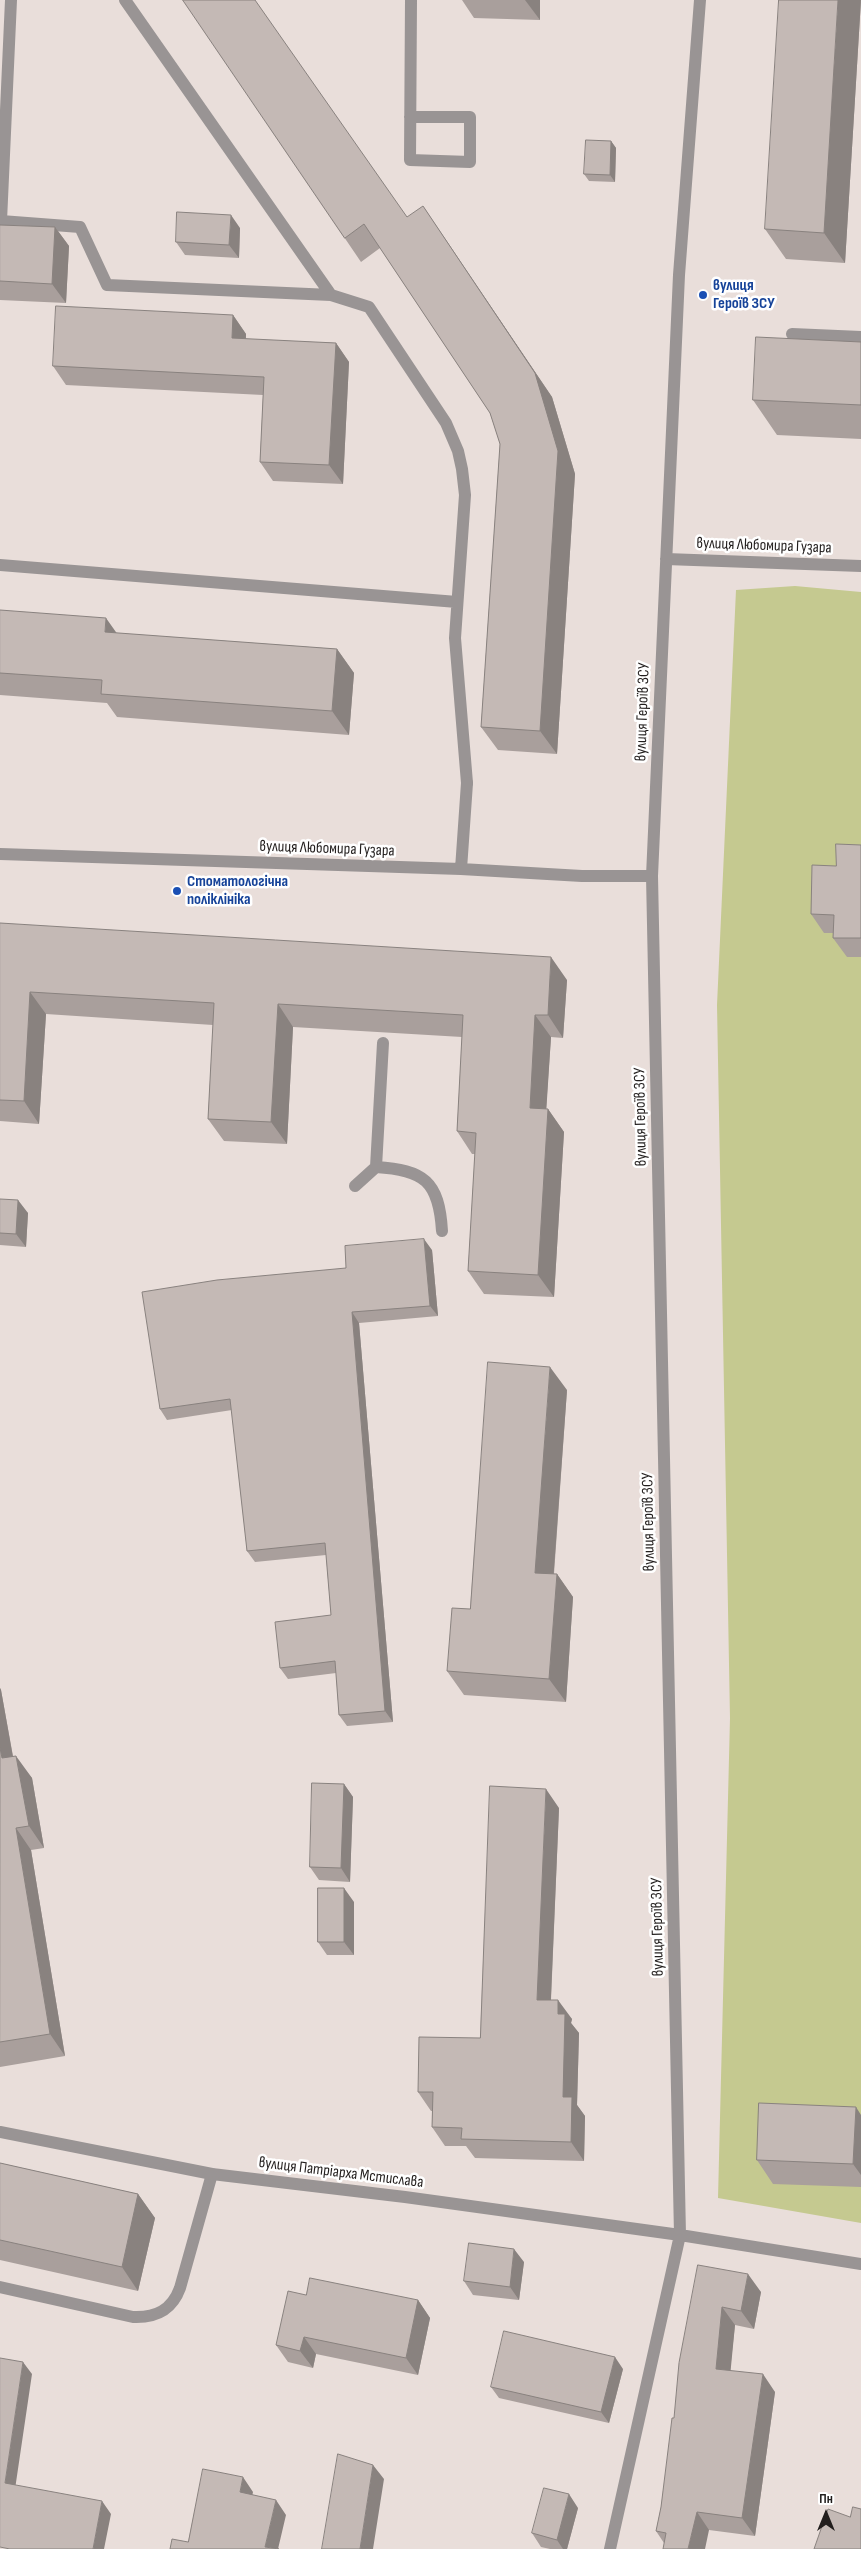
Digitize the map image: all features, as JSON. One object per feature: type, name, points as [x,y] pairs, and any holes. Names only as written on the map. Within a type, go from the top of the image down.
[{"type":"street","points":[[11,0],[1,221],[80,227],[107,284],[331,295],[369,307],[446,423],[458,451],[465,495],[455,638],[467,783],[461,869]]},
{"type":"street","points":[[125,0],[331,295]]},
{"type":"street","points":[[410,118],[470,118],[470,162],[410,160],[410,118],[411,0]]},
{"type":"street","name":"вулиця Героїв ЗСУ","points":[[680,2235],[652,876],[679,275],[700,0]]},
{"type":"street","points":[[792,334],[861,337]]},
{"type":"street","name":"вулиця Любомира Гузара","points":[[666,559],[861,566]]},
{"type":"street","points":[[0,565],[457,602]]},
{"type":"street","name":"вулиця Любомира Гузара","points":[[0,854],[461,869],[582,876],[652,876]]},
{"type":"street","points":[[355,1186],[376,1167],[383,1044]]},
{"type":"street","points":[[376,1167],[410,1171],[428,1181],[437,1198],[442,1231]]},
{"type":"street","name":"вулиця Патріарха Мстислава","points":[[0,2132],[212,2174],[405,2197],[680,2235],[861,2264]]},
{"type":"street","points":[[0,2287],[133,2317],[153,2316],[162,2312],[176,2298],[180,2288],[212,2174]]},
{"type":"street","points":[[610,2549],[680,2235]]},
{"type":"green space","points":[[795,586],[861,592],[861,2223],[718,2198],[730,1718],[717,1005],[736,590]]},
{"type":"building","points":[[183,0],[255,0],[407,217],[423,206],[535,373],[558,451],[540,731],[481,727],[500,444],[490,413],[364,224],[345,238]]},
{"type":"building","points":[[779,0],[838,0],[824,233],[765,229]]},
{"type":"building","points":[[586,140],[611,141],[610,175],[584,174]]},
{"type":"building","points":[[177,212],[231,215],[229,245],[176,242]]},
{"type":"building","points":[[0,225],[55,227],[52,284],[0,281]]},
{"type":"building","points":[[56,306],[233,315],[232,338],[336,343],[329,465],[260,462],[264,377],[53,366]]},
{"type":"building","points":[[756,337],[861,342],[861,405],[753,400]]},
{"type":"building","points":[[0,610],[106,618],[105,632],[337,649],[332,711],[101,694],[102,680],[0,673]]},
{"type":"building","points":[[836,844],[861,845],[861,938],[833,938],[834,915],[811,914],[812,865],[836,866]]},
{"type":"building","points":[[0,923],[551,957],[548,1015],[535,1015],[530,1108],[548,1109],[538,1275],[468,1271],[476,1133],[457,1131],[463,1015],[278,1004],[271,1122],[208,1119],[214,1003],[30,992],[24,1101],[0,1100]]},
{"type":"building","points":[[0,1199],[18,1200],[16,1234],[0,1233]]},
{"type":"building","points":[[424,1239],[430,1306],[352,1312],[385,1711],[339,1715],[335,1661],[280,1668],[275,1622],[331,1615],[325,1543],[247,1551],[230,1399],[160,1409],[142,1292],[217,1280],[346,1268],[345,1246]]},
{"type":"building","points":[[488,1362],[550,1367],[535,1573],[557,1574],[549,1679],[447,1671],[452,1608],[470,1609]]},
{"type":"building","points":[[0,1748],[2,1758],[16,1756],[29,1826],[16,1828],[50,2034],[0,2042]]},
{"type":"building","points":[[312,1783],[344,1784],[341,1868],[310,1867]]},
{"type":"building","points":[[490,1786],[546,1789],[537,2000],[558,2000],[558,2014],[565,2014],[563,2097],[572,2097],[571,2142],[461,2139],[462,2128],[432,2127],[433,2092],[418,2092],[419,2037],[480,2038]]},
{"type":"building","points":[[318,1888],[344,1888],[344,1942],[318,1942]]},
{"type":"building","points":[[759,2103],[856,2107],[853,2164],[757,2160]]},
{"type":"building","points":[[0,2163],[138,2194],[122,2267],[0,2240]]},
{"type":"building","points":[[469,2243],[514,2249],[510,2287],[464,2281]]},
{"type":"building","points":[[698,2265],[748,2274],[741,2311],[722,2307],[716,2369],[763,2374],[742,2518],[697,2512],[688,2549],[663,2549],[666,2533],[656,2531],[661,2507],[672,2418],[674,2418],[679,2363]]},
{"type":"building","points":[[310,2278],[418,2300],[406,2358],[304,2337],[300,2351],[276,2345],[288,2291],[306,2295]]},
{"type":"building","points":[[504,2331],[615,2357],[601,2412],[491,2387]]},
{"type":"building","points":[[0,2358],[23,2362],[5,2483],[102,2501],[93,2549],[10,2549],[0,2547]]},
{"type":"building","points":[[338,2454],[373,2465],[360,2549],[322,2549]]},
{"type":"building","points":[[203,2469],[243,2477],[240,2492],[276,2500],[265,2547],[279,2549],[170,2549],[172,2539],[188,2542]]},
{"type":"building","points":[[544,2488],[569,2494],[557,2540],[532,2533]]},
{"type":"building","points":[[853,2507],[861,2509],[861,2549],[814,2549],[828,2509],[850,2517]]},
{"type":"place","name":"вулиця Героїв ЗСУ","points":[[703,295]]},
{"type":"place","name":"Стоматологічна поліклініка","points":[[177,891]]}]
